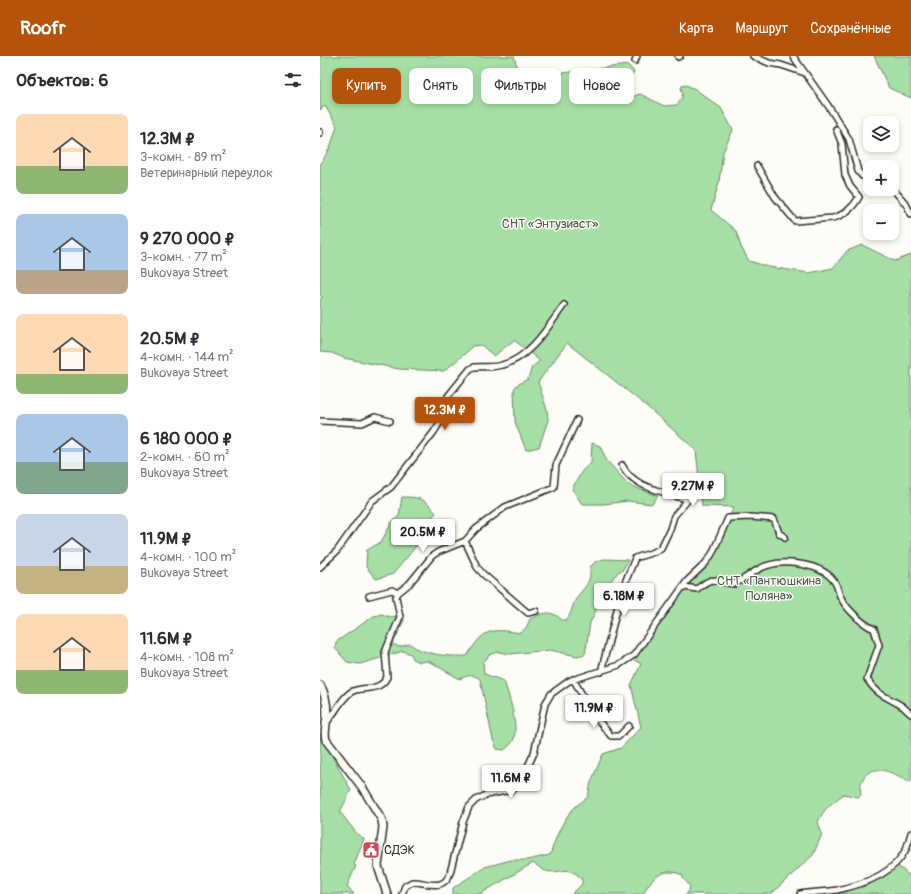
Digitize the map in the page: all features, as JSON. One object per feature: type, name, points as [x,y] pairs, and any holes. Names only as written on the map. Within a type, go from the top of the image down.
[{"type":"street","points":[[753,56],[769,63],[781,65],[806,73]]},
{"type":"street","points":[[793,56],[806,73],[849,139],[858,171],[863,176]]},
{"type":"street","points":[[757,166],[775,197],[795,221],[833,218],[846,213],[859,197],[850,186],[845,175],[842,144],[836,129]]},
{"type":"street","points":[[899,196],[906,204],[911,214]]},
{"type":"street","points":[[320,567],[337,552],[372,501],[391,487],[416,455],[442,419],[448,396],[470,369],[474,366],[487,368],[504,365],[521,356],[541,336],[564,305]]},
{"type":"street","points":[[320,420],[362,423],[375,417],[390,421]]},
{"type":"street","points":[[326,723],[349,693],[375,687],[386,680],[385,652],[400,617],[396,598],[398,593],[409,584],[432,556],[465,541],[476,529],[505,506],[554,487],[556,465],[577,420]]},
{"type":"street","points":[[602,672],[622,590],[635,558],[654,552],[661,548],[674,516],[687,501],[634,481],[626,473],[622,465]]},
{"type":"street","points":[[402,894],[405,886],[412,882],[432,885],[443,883],[449,877],[463,822],[469,807],[476,800],[486,795],[511,790],[519,784],[534,753],[547,700],[555,690],[573,679],[602,672],[619,665],[634,655],[687,581],[705,564],[712,554],[728,518],[750,517],[774,519],[779,533],[785,537]]},
{"type":"street","points":[[465,541],[477,567],[483,574],[528,613],[536,611]]},
{"type":"street","points":[[684,587],[697,589],[704,583],[713,579],[734,584],[762,567],[782,562],[796,563],[823,571],[835,582],[840,596],[848,607],[874,629],[879,645],[867,679],[873,689],[904,707],[911,714]]},
{"type":"street","points":[[369,596],[392,590],[398,593]]},
{"type":"street","points":[[573,679],[594,715],[611,736],[619,736],[629,726]]},
{"type":"street","points":[[320,685],[326,699],[325,734],[328,743],[338,753],[362,787],[382,820],[383,827],[378,866],[387,894]]},
{"type":"street","points":[[800,894],[844,888],[858,884],[881,874],[898,861],[905,851],[911,833]]},
{"type":"green space","points":[[320,56],[514,56],[517,68],[481,68],[481,104],[561,104],[561,73],[569,72],[569,104],[634,104],[634,96],[640,94],[664,106],[677,105],[682,97],[681,88],[682,86],[686,85],[695,89],[721,108],[733,130],[723,152],[719,182],[711,210],[736,231],[741,247],[749,261],[769,267],[809,273],[833,268],[847,251],[862,245],[895,261],[911,255],[911,782],[887,771],[874,770],[869,772],[862,781],[860,788],[861,795],[858,797],[844,794],[832,803],[820,817],[818,822],[822,834],[813,855],[771,894],[686,894],[689,891],[690,886],[682,875],[669,872],[659,875],[654,879],[643,894],[572,894],[582,884],[582,879],[577,874],[568,870],[556,872],[546,871],[533,863],[480,894],[453,894],[453,888],[485,867],[511,860],[527,860],[550,855],[556,837],[565,820],[573,809],[588,797],[591,782],[603,754],[621,748],[641,727],[631,685],[641,664],[631,658],[689,578],[706,565],[734,507],[702,506],[696,450],[644,404],[567,343],[538,382],[547,410],[548,420],[539,447],[526,450],[515,422],[514,389],[517,385],[528,379],[532,367],[540,361],[514,340],[494,356],[481,345],[472,346],[444,371],[399,369],[344,358],[332,353],[320,352],[320,301],[322,297],[320,295],[320,165],[330,148],[337,126],[325,106],[320,110]]},
{"type":"green space","points":[[874,56],[911,56],[911,98],[889,88]]},
{"type":"green space","points":[[628,65],[631,68],[603,68]]},
{"type":"green space","points":[[592,443],[600,446],[607,461],[629,485],[658,496],[652,504],[628,501],[604,504],[582,504],[572,489],[582,471],[591,462]]},
{"type":"green space","points":[[402,497],[418,498],[425,502],[436,513],[426,523],[420,539],[413,550],[393,574],[376,579],[366,567],[367,550],[381,542],[392,522],[399,516]]},
{"type":"green space","points":[[604,559],[628,560],[622,571],[619,571],[608,584],[590,623],[585,654],[577,656],[550,650],[510,654],[500,652],[491,654],[483,662],[484,674],[504,681],[512,710],[515,725],[514,738],[509,746],[504,750],[497,749],[493,740],[480,679],[477,677],[470,676],[460,679],[428,661],[420,662],[414,660],[411,654],[403,651],[360,664],[347,662],[335,648],[336,642],[374,616],[382,614],[389,617],[402,615],[404,620],[393,644],[399,647],[410,644],[422,651],[430,653],[467,656],[478,640],[488,632],[501,631],[520,633],[526,628],[530,619],[547,613],[554,614],[562,620],[566,620],[574,603],[588,583],[590,567],[595,562]]},
{"type":"green space","points":[[320,734],[351,790],[340,812],[357,834],[364,839],[354,864],[356,866],[347,886],[354,894],[320,894]]},
{"type":"green space","points":[[898,866],[911,877],[911,894],[813,894],[878,878]]},
{"type":"place","name":"СДЭК","points":[[371,850]]},
{"type":"park label","name":"СНТ «Энтузиаст»","points":[[550,224]]},
{"type":"park label","name":"СНТ «Пантюшкина Поляна»","points":[[769,588]]}]
